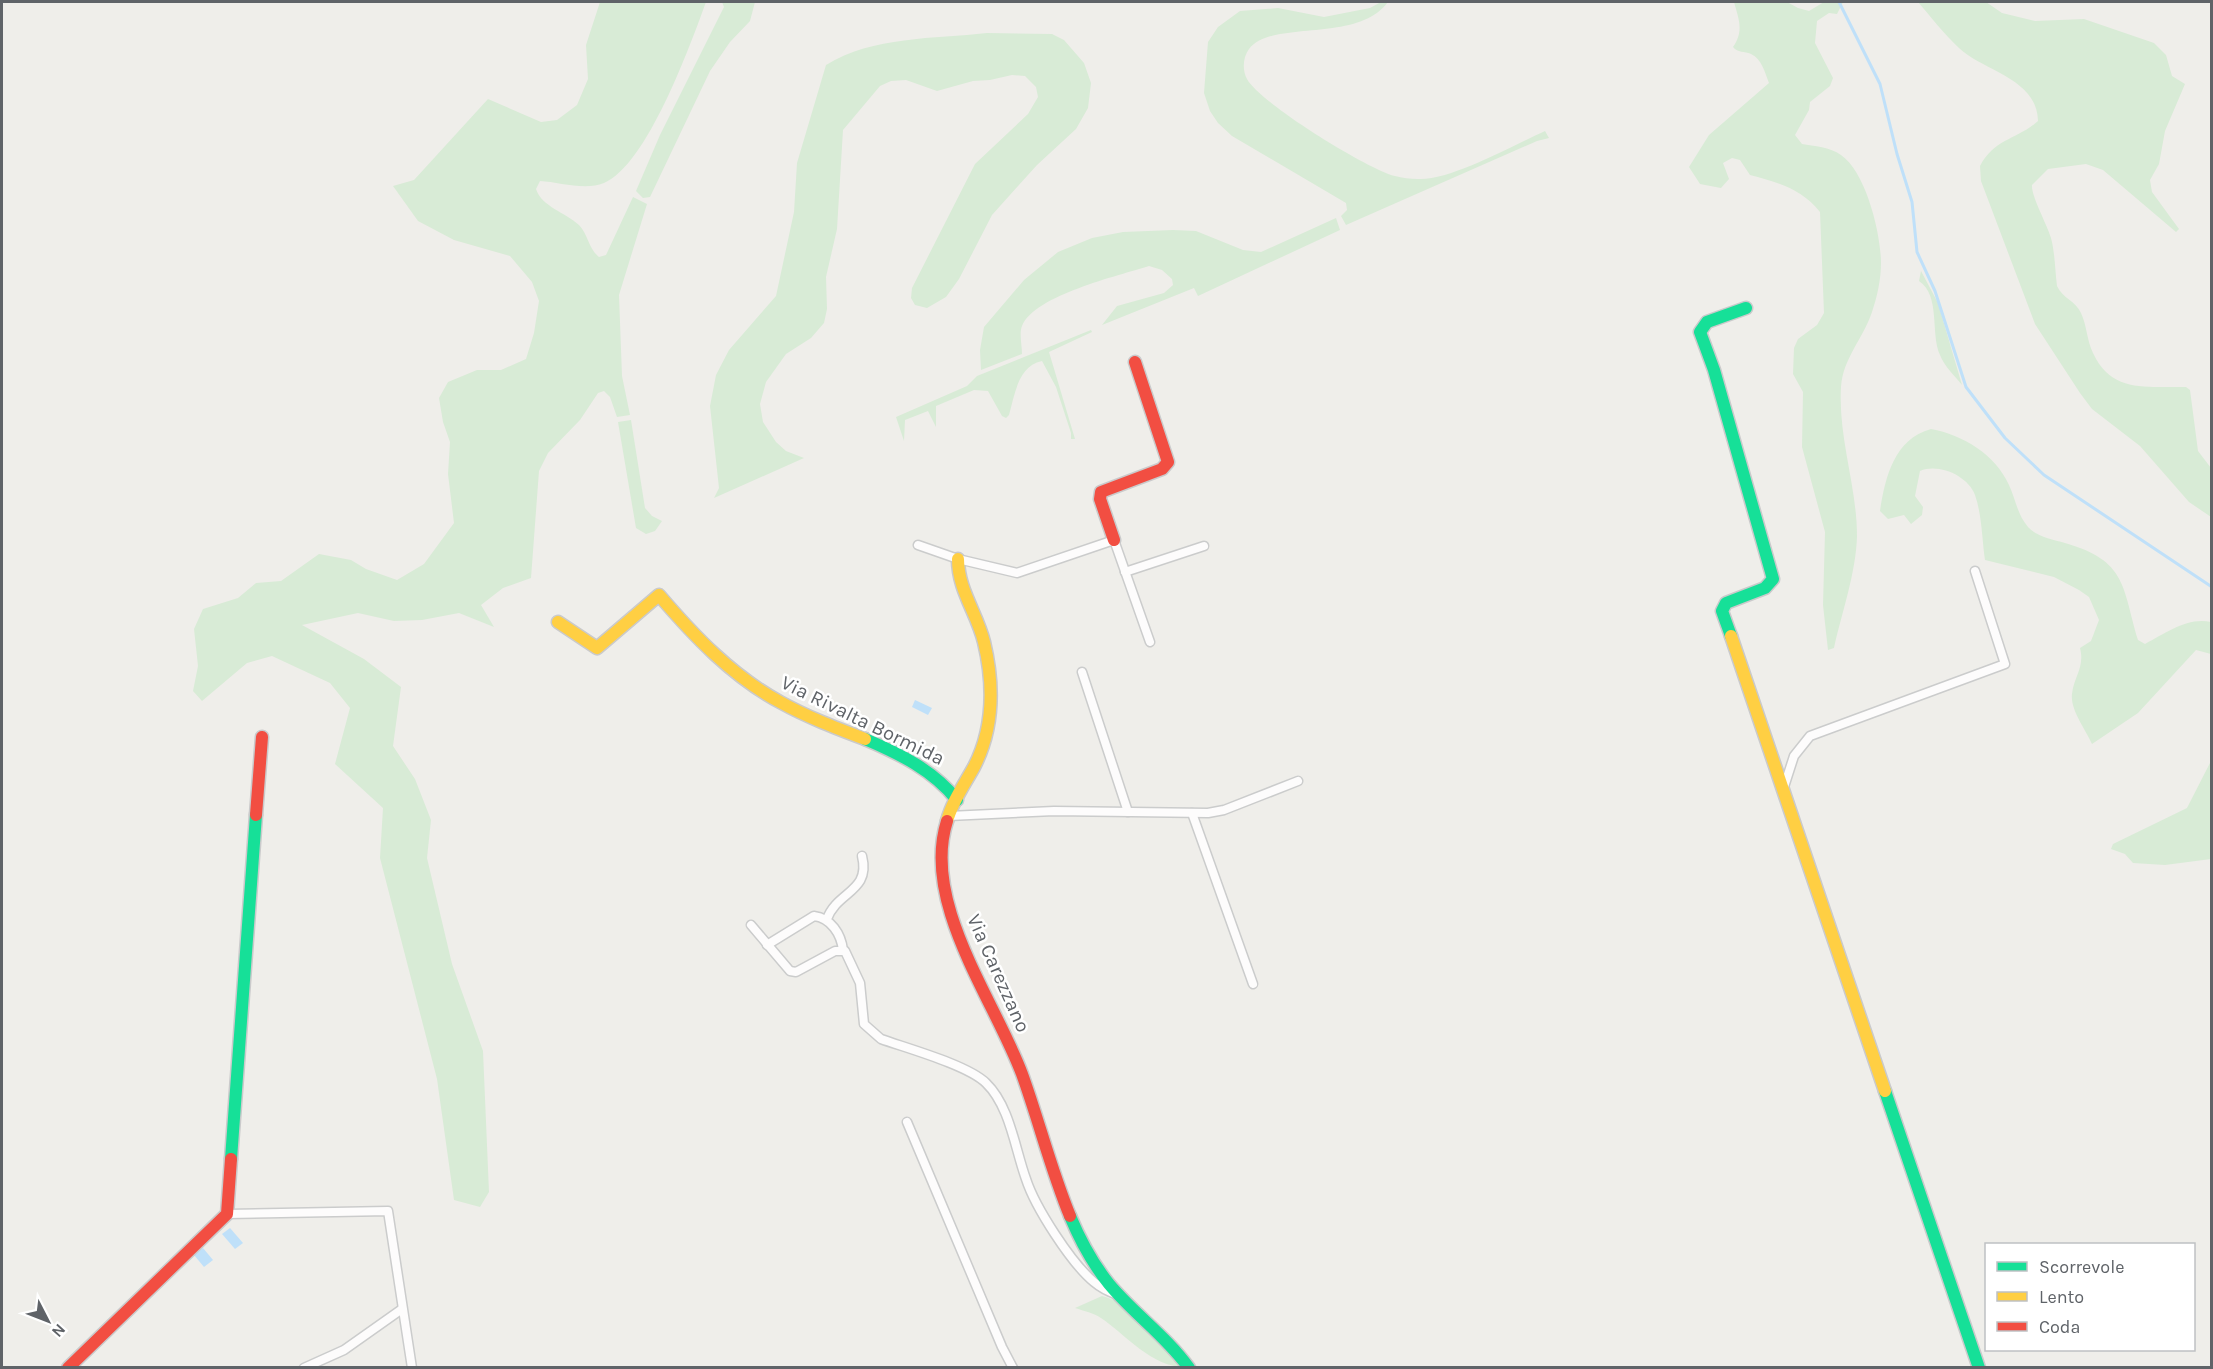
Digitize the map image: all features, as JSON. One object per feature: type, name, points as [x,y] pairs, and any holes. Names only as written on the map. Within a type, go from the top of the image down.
[{"type":"street","points":[[1746,308],[1707,322],[1700,332],[1714,370],[1773,576],[1771,583],[1765,588],[1728,602],[1723,606],[1722,611],[1979,1368]]},
{"type":"street","points":[[1136,362],[1168,462],[1162,469],[1101,492],[1100,500],[1150,642]]},
{"type":"street","points":[[918,544],[958,559],[1020,573],[1114,540]]},
{"type":"street","points":[[1125,572],[1204,546]]},
{"type":"street","name":"Via Carezzano","points":[[958,559],[959,583],[982,634],[988,664],[990,718],[984,745],[949,816],[941,852],[947,899],[954,927],[1018,1064],[1068,1213],[1090,1256],[1118,1295],[1171,1345],[1189,1368]]},
{"type":"street","points":[[1783,790],[1794,756],[1810,736],[2006,664],[1975,571]]},
{"type":"street","name":"Via Rivalta Bormida","points":[[558,622],[597,648],[659,595],[693,636],[723,663],[759,688],[823,724],[915,763],[946,783],[957,800]]},
{"type":"street","points":[[1082,672],[1128,812]]},
{"type":"street","points":[[68,1368],[227,1214],[262,737]]},
{"type":"street","points":[[949,816],[1046,811],[1192,813],[1224,810],[1298,781]]},
{"type":"street","points":[[1192,813],[1253,984]]},
{"type":"street","points":[[827,919],[835,904],[859,884],[864,863],[862,856]]},
{"type":"street","points":[[767,945],[814,916],[827,919],[842,942],[843,950],[849,955],[860,983],[863,1020],[867,1028],[880,1039],[972,1073],[987,1083],[1001,1107],[1030,1191],[1040,1211],[1090,1279],[1103,1289],[1118,1295]]},
{"type":"street","points":[[751,924],[785,967],[796,972],[835,951],[843,950]]},
{"type":"street","points":[[907,1122],[1013,1368]]},
{"type":"street","points":[[227,1214],[388,1211],[412,1368]]},
{"type":"street","points":[[304,1368],[356,1343],[402,1309]]},
{"type":"green space","points":[[600,2],[706,2],[665,102],[636,153],[620,172],[597,185],[580,186],[540,181],[536,189],[543,200],[579,225],[599,257],[606,255],[633,197],[647,204],[619,295],[622,376],[630,415],[617,417],[610,397],[604,391],[598,393],[580,420],[548,453],[539,471],[531,578],[503,588],[481,605],[494,627],[459,613],[422,620],[394,621],[358,613],[302,625],[364,659],[401,687],[393,746],[415,779],[431,820],[427,858],[452,964],[483,1051],[489,1192],[480,1207],[454,1200],[437,1079],[380,858],[383,808],[335,764],[350,708],[330,683],[272,656],[247,663],[202,701],[193,691],[198,666],[194,629],[203,609],[238,598],[256,583],[281,581],[319,554],[351,560],[366,569],[397,580],[424,564],[454,523],[448,474],[450,442],[443,422],[439,398],[448,382],[477,370],[501,370],[526,359],[534,333],[539,301],[532,282],[510,256],[454,240],[418,221],[393,186],[414,180],[488,99],[541,122],[557,120],[577,105],[588,79],[586,45]]},
{"type":"green space","points":[[722,2],[755,2],[750,21],[730,42],[710,71],[650,197],[643,198],[636,191],[660,135],[724,7]]},
{"type":"green space","points":[[1381,2],[1388,2],[1374,15],[1356,23],[1276,35],[1260,40],[1249,49],[1245,56],[1244,68],[1247,79],[1272,103],[1315,134],[1381,171],[1400,177],[1418,179],[1447,174],[1482,161],[1545,131],[1549,138],[1537,141],[1346,225],[1341,216],[1347,210],[1346,203],[1232,136],[1218,123],[1210,111],[1204,93],[1208,42],[1218,27],[1240,11],[1278,8],[1324,17],[1370,8]]},
{"type":"green space","points":[[1734,2],[1787,2],[1809,11],[1824,2],[1843,2],[1837,14],[1829,13],[1817,21],[1815,43],[1833,78],[1830,86],[1810,102],[1809,110],[1795,135],[1802,144],[1832,150],[1850,163],[1865,189],[1878,236],[1881,263],[1877,294],[1868,322],[1845,367],[1841,387],[1842,425],[1854,499],[1857,536],[1851,578],[1834,648],[1828,650],[1823,605],[1825,532],[1802,447],[1803,392],[1793,374],[1794,348],[1798,339],[1817,325],[1824,313],[1820,212],[1797,192],[1750,175],[1740,160],[1732,158],[1723,163],[1729,179],[1721,188],[1700,184],[1689,167],[1709,135],[1769,83],[1763,67],[1755,56],[1733,47],[1739,30]]},
{"type":"green space","points":[[1918,2],[1986,2],[2002,13],[2035,21],[2084,19],[2154,43],[2166,55],[2172,76],[2185,84],[2165,131],[2159,164],[2150,180],[2152,192],[2179,229],[2176,232],[2103,170],[2086,164],[2048,169],[2032,185],[2032,190],[2051,238],[2057,286],[2081,313],[2091,348],[2101,366],[2120,382],[2144,387],[2186,387],[2190,390],[2198,451],[2211,468],[2211,517],[2189,502],[2140,446],[2092,409],[2035,324],[1981,181],[1980,166],[1999,144],[2038,121],[2035,106],[2029,95],[2019,85],[1959,48]]},
{"type":"green space","points":[[987,33],[1052,34],[1064,40],[1084,63],[1091,83],[1088,108],[1076,129],[1037,165],[992,215],[959,279],[946,297],[927,308],[915,305],[911,298],[912,288],[975,164],[1028,114],[1038,97],[1036,87],[1025,76],[1012,75],[973,81],[937,91],[906,80],[891,81],[880,86],[843,130],[837,229],[826,277],[827,309],[824,323],[811,338],[786,354],[766,382],[760,404],[763,422],[776,442],[786,451],[804,458],[714,498],[719,488],[710,406],[716,375],[729,350],[776,296],[794,212],[797,163],[826,65],[864,49],[904,40]]},
{"type":"green space","points":[[1336,218],[1340,230],[1198,296],[1194,288],[1102,325],[1117,306],[1164,293],[1173,285],[1172,279],[1162,270],[1149,266],[1060,296],[1030,315],[1022,326],[1022,354],[981,370],[980,350],[984,327],[1024,280],[1058,252],[1092,238],[1123,232],[1173,230],[1196,231],[1243,250],[1261,252]]},
{"type":"green space","points":[[1921,271],[1938,303],[1962,385],[1940,355],[1933,305],[1926,288],[1919,281]]},
{"type":"green space","points":[[1091,330],[1092,332],[1049,352],[1075,439],[1071,439],[1056,387],[1042,361],[1034,364],[1023,375],[1006,418],[1002,416],[988,391],[974,390],[936,406],[936,427],[928,411],[905,420],[904,441],[896,417],[967,386],[977,376]]},
{"type":"green space","points":[[631,420],[645,508],[652,516],[662,521],[655,531],[646,534],[636,528],[618,422]]},
{"type":"green space","points":[[1931,429],[1966,441],[1987,455],[2003,474],[2021,517],[2028,527],[2045,537],[2085,550],[2111,567],[2124,590],[2138,640],[2145,644],[2185,624],[2211,622],[2211,654],[2196,650],[2138,713],[2092,744],[2073,707],[2072,700],[2081,661],[2080,648],[2091,641],[2099,620],[2089,597],[2054,577],[1985,560],[1975,495],[1966,482],[1952,473],[1936,469],[1920,471],[1915,496],[1923,507],[1922,515],[1911,524],[1904,515],[1888,519],[1880,511],[1889,473],[1900,451],[1908,441]]},
{"type":"green space","points":[[2211,761],[2211,859],[2165,865],[2133,863],[2125,854],[2111,849],[2113,844],[2187,808]]},
{"type":"green space","points":[[1102,1296],[1113,1300],[1136,1315],[1158,1336],[1184,1367],[1161,1362],[1140,1349],[1101,1318],[1075,1308]]},
{"type":"water","points":[[915,700],[932,708],[928,715],[912,707]]},
{"type":"water","points":[[230,1228],[243,1243],[235,1249],[222,1234]]},
{"type":"water","points":[[203,1248],[213,1260],[204,1267],[194,1255]]},
{"type":"waterway","points":[[1839,2],[1880,84],[1897,154],[1912,202],[1917,252],[1935,291],[1966,387],[2005,438],[2044,475],[2212,587]]},
{"type":"traffic: fast","points":[[1731,636],[1722,611],[1726,603],[1765,588],[1773,579],[1714,370],[1700,332],[1707,322],[1746,308]]},
{"type":"traffic: fast","points":[[865,739],[927,771],[957,800]]},
{"type":"traffic: fast","points":[[231,1159],[256,815]]},
{"type":"traffic: fast","points":[[1885,1091],[1979,1368]]},
{"type":"traffic: fast","points":[[1070,1216],[1087,1252],[1109,1284],[1189,1368]]},
{"type":"traffic: slow","points":[[947,821],[955,800],[981,752],[989,721],[991,690],[984,642],[964,591],[958,559]]},
{"type":"traffic: slow","points":[[558,622],[597,648],[659,595],[700,640],[730,668],[762,692],[822,722],[865,739]]},
{"type":"traffic: slow","points":[[1731,636],[1885,1091]]},
{"type":"traffic: jam","points":[[1114,540],[1100,499],[1101,492],[1162,469],[1168,462],[1135,362]]},
{"type":"traffic: jam","points":[[256,815],[262,737]]},
{"type":"traffic: jam","points":[[947,821],[942,852],[944,885],[952,917],[964,950],[1022,1074],[1070,1216]]},
{"type":"traffic: jam","points":[[68,1368],[227,1214],[231,1159]]}]
